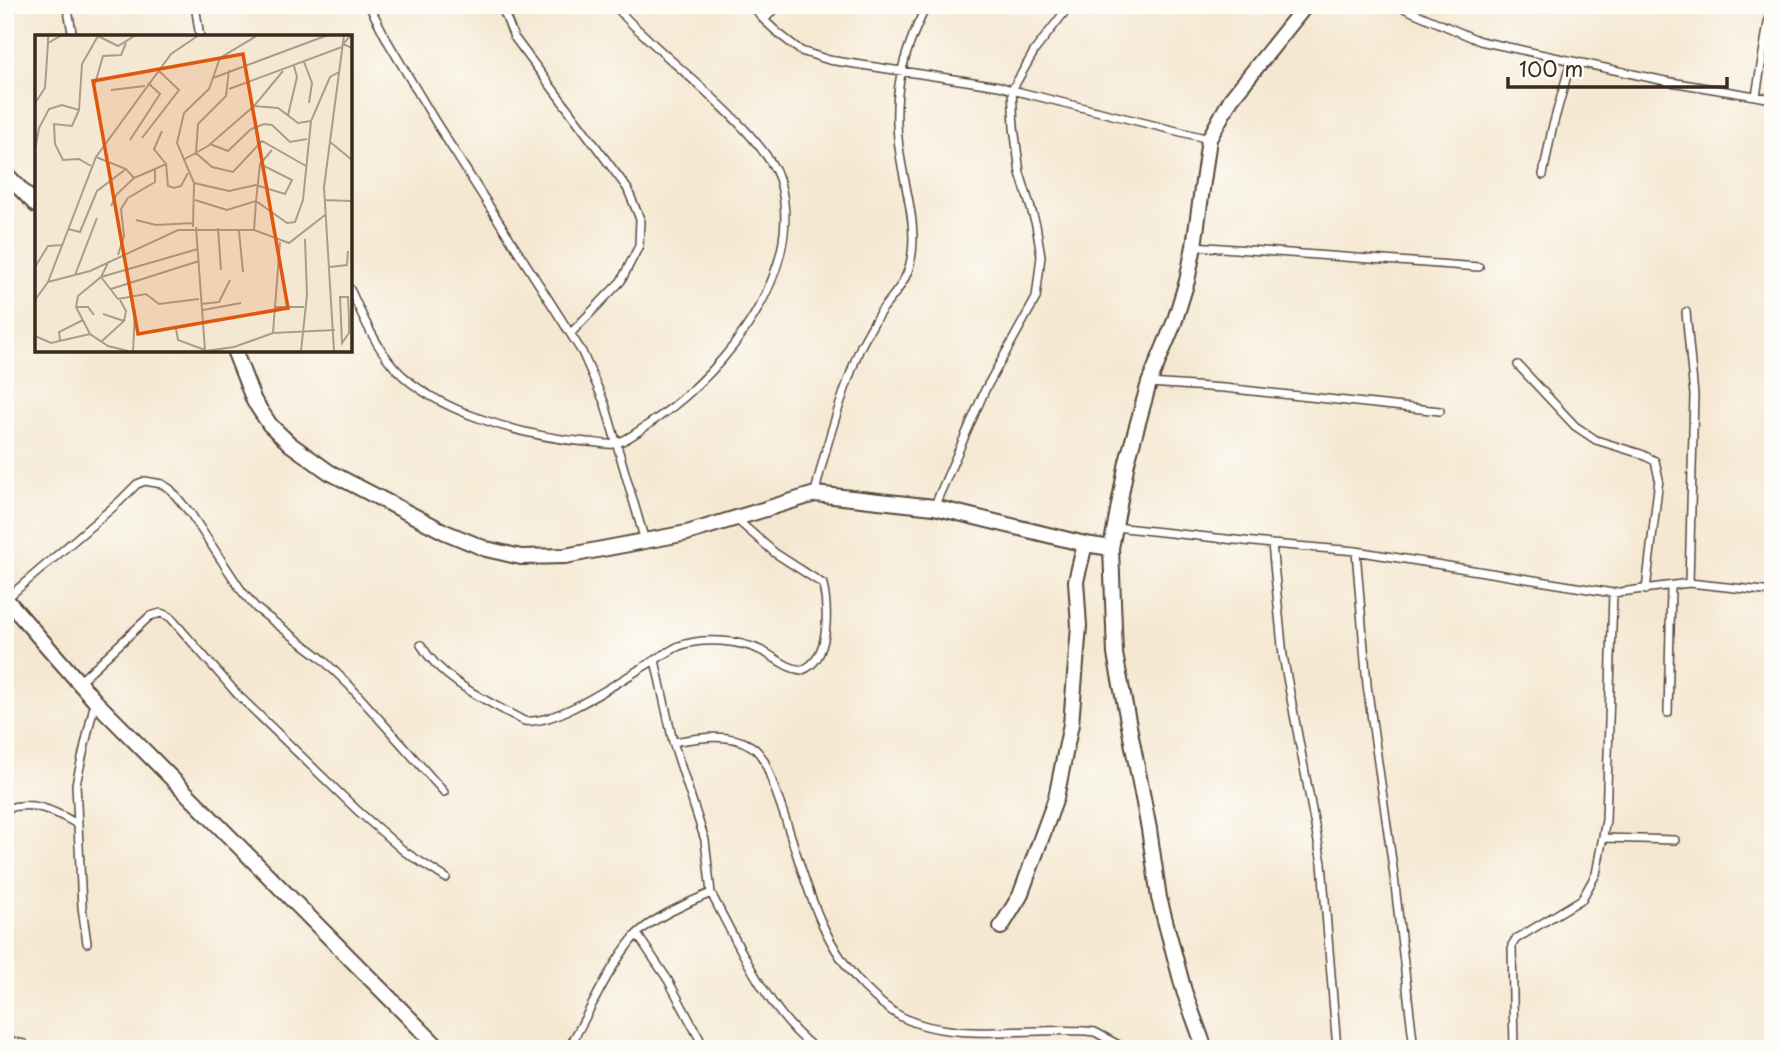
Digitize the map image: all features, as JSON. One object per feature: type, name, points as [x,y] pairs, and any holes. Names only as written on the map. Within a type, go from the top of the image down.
[{"type":"street","points":[[1205,1049],[1184,991],[1159,898],[1149,829],[1115,653],[1111,548],[1128,462],[1149,383],[1174,323],[1194,246],[1209,139],[1231,99],[1306,5]]},
{"type":"street","points":[[5,173],[35,204]]},
{"type":"street","points":[[235,352],[254,401],[270,425],[290,444],[329,472],[446,532],[486,548],[521,557],[565,556],[687,533],[815,494],[934,507],[1111,548]]},
{"type":"street","points":[[1001,927],[1020,896],[1058,785],[1072,724],[1079,626],[1076,581],[1085,544]]},
{"type":"street","points":[[5,598],[95,701],[440,1049]]},
{"type":"lane","points":[[68,5],[73,35]]},
{"type":"lane","points":[[195,5],[200,35]]},
{"type":"lane","points":[[369,5],[435,121],[571,333],[605,404],[645,541]]},
{"type":"lane","points":[[501,5],[514,37],[626,188],[640,219],[639,246],[621,281],[571,333]]},
{"type":"lane","points":[[352,293],[393,366],[418,389],[498,426],[554,439],[615,444],[683,400],[729,351],[766,294],[783,240],[785,210],[780,182],[772,160],[743,128],[653,44],[616,5]]},
{"type":"lane","points":[[752,5],[764,20],[801,51],[829,60],[1012,90],[1209,139]]},
{"type":"lane","points":[[764,20],[778,5]]},
{"type":"lane","points":[[815,494],[823,455],[860,349],[880,313],[905,279],[910,264],[913,245],[910,210],[895,105],[900,70],[913,33],[927,5]]},
{"type":"lane","points":[[934,507],[985,390],[1036,298],[1041,256],[1036,225],[1020,173],[1012,90],[1035,50],[1070,5]]},
{"type":"lane","points":[[1396,5],[1480,41],[1665,81],[1773,99]]},
{"type":"lane","points":[[1756,96],[1771,5]]},
{"type":"lane","points":[[1543,175],[1552,129],[1572,61]]},
{"type":"lane","points":[[1194,246],[1479,267]]},
{"type":"lane","points":[[1686,312],[1694,394],[1689,583]]},
{"type":"lane","points":[[1518,365],[1575,426],[1596,440],[1655,461],[1660,479],[1646,590]]},
{"type":"lane","points":[[1149,383],[1224,388],[1440,411]]},
{"type":"lane","points":[[5,598],[137,484],[145,481],[163,484],[191,514],[256,608],[320,657],[349,685],[444,792]]},
{"type":"lane","points":[[421,645],[431,659],[463,686],[524,721],[534,722],[586,700],[682,645],[706,642],[738,643],[761,650],[797,670],[806,669],[815,661],[827,622],[823,584],[775,553],[735,518]]},
{"type":"lane","points":[[1115,527],[1356,551],[1614,593],[1689,583],[1773,592]]},
{"type":"lane","points":[[1272,544],[1283,656],[1322,863],[1337,1049]]},
{"type":"lane","points":[[1356,551],[1367,685],[1393,868],[1414,1049]]},
{"type":"lane","points":[[1668,713],[1671,587]]},
{"type":"lane","points":[[1514,1049],[1512,945],[1516,939],[1582,899],[1596,874],[1604,838],[1614,593]]},
{"type":"lane","points":[[78,682],[150,616],[166,614],[184,631],[238,695],[358,811],[405,852],[446,878]]},
{"type":"lane","points":[[655,660],[674,741],[705,840],[711,893],[773,1001],[794,1030],[816,1049]]},
{"type":"lane","points":[[87,943],[82,907],[76,784],[95,701]]},
{"type":"lane","points":[[674,741],[724,738],[743,743],[759,753],[785,815],[803,879],[828,937],[841,961],[879,1002],[903,1018],[935,1027],[981,1031],[1086,1031],[1094,1032],[1126,1049]]},
{"type":"lane","points":[[5,809],[22,805],[40,806],[77,824]]},
{"type":"lane","points":[[1604,838],[1675,841]]},
{"type":"lane","points":[[568,1049],[606,979],[637,934],[663,916],[711,893]]},
{"type":"lane","points":[[637,934],[656,960],[705,1049]]},
{"type":"lane","points":[[5,1040],[24,1044]]},
{"type":"lane","points":[[1611,1047],[1622,1049]]}]
